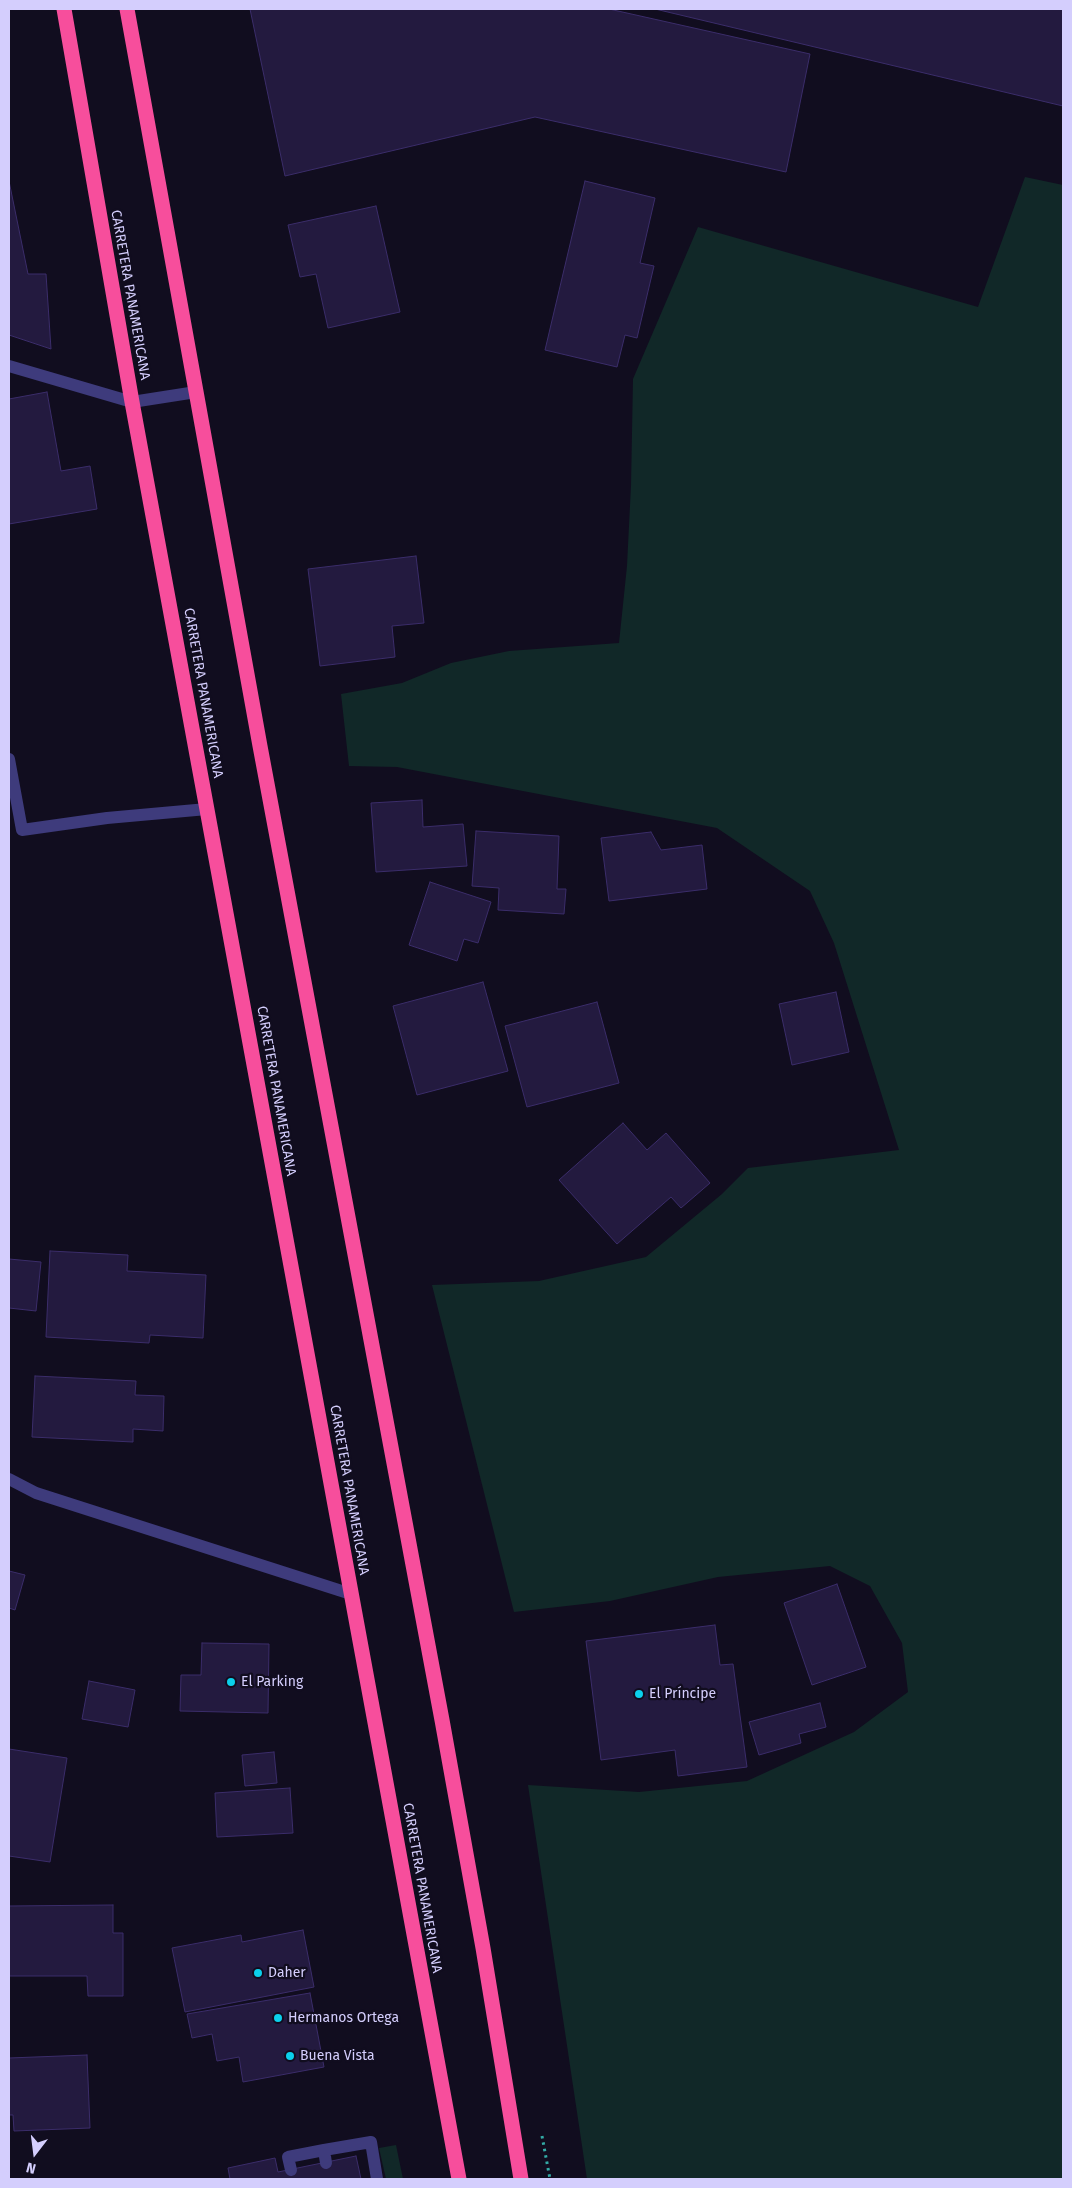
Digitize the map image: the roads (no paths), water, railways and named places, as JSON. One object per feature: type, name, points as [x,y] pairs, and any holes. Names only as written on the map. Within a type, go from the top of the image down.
[{"type":"highway","name":"CARRETERA PANAMERICANA","points":[[64,9],[132,402],[459,2179]]},
{"type":"highway","points":[[127,9],[260,746],[440,1708],[483,1948],[521,2179]]},
{"type":"street","points":[[9,366],[132,402],[196,392]]},
{"type":"street","points":[[9,759],[22,830],[208,809]]},
{"type":"street","points":[[9,1479],[36,1493],[351,1594]]},
{"type":"street","points":[[291,2170],[288,2156],[325,2156],[371,2142],[377,2179]]},
{"type":"place","name":"El Parking","points":[[231,1682]]},
{"type":"place","name":"El Príncipe","points":[[639,1694]]},
{"type":"place","name":"Daher","points":[[258,1973]]},
{"type":"place","name":"Hermanos Ortega","points":[[278,2018]]},
{"type":"place","name":"Buena Vista","points":[[290,2056]]}]
